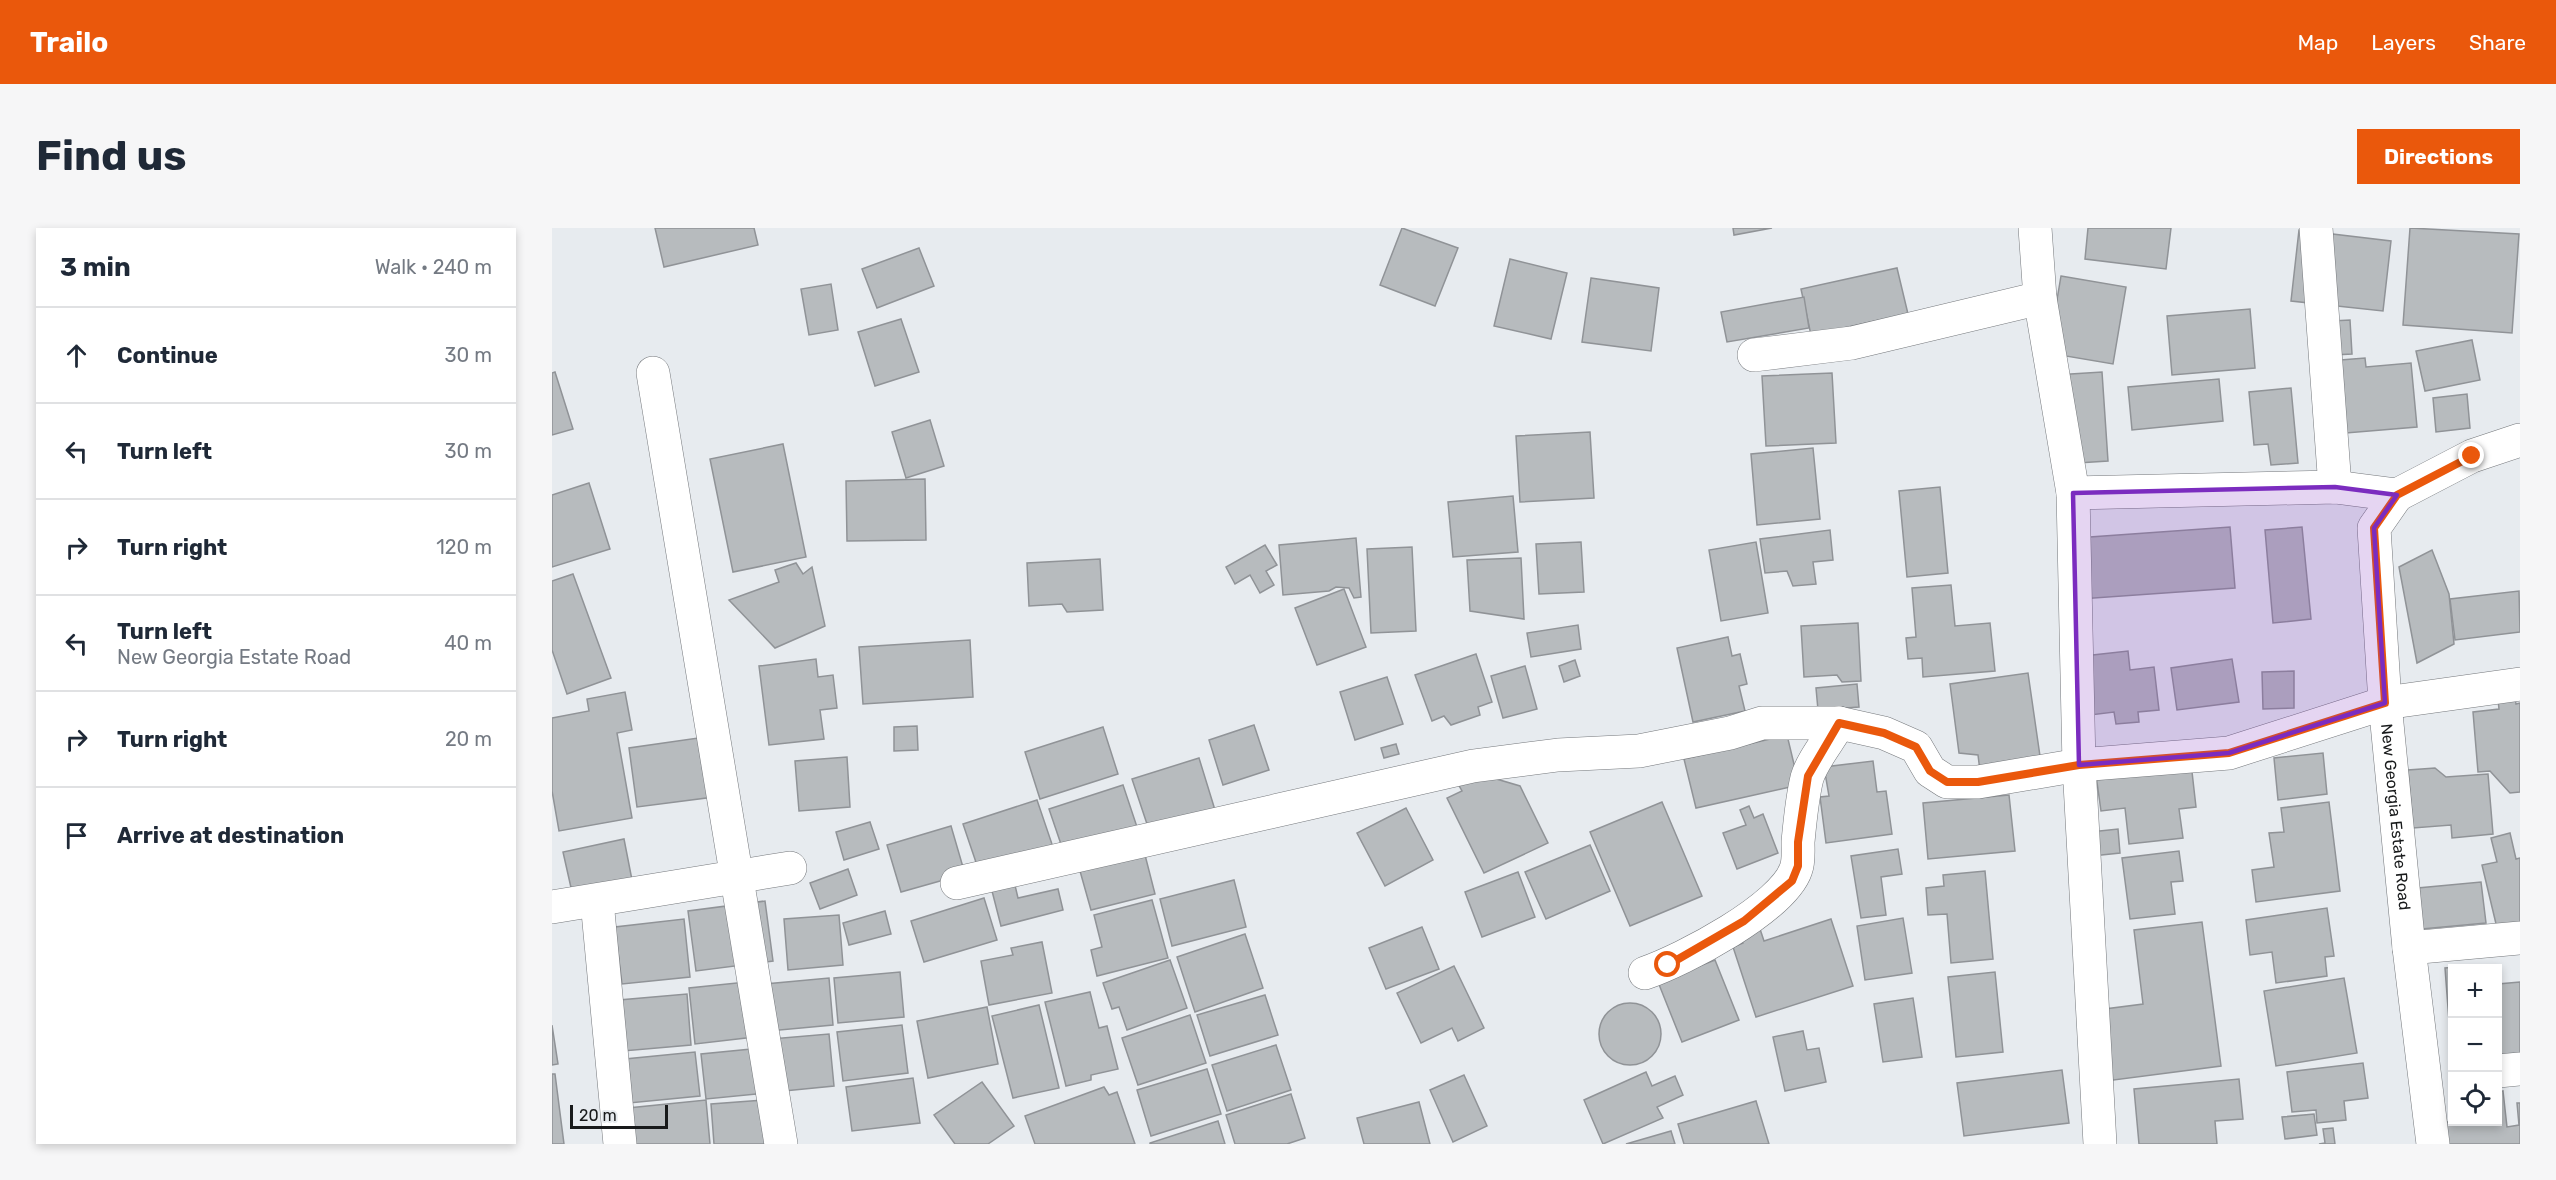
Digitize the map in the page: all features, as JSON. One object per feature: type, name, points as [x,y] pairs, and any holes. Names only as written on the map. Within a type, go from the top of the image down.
[{"type":"street","points":[[2035,228],[2040,298],[2073,493],[2079,765],[2100,1144]]},
{"type":"street","points":[[2316,228],[2335,487]]},
{"type":"street","points":[[1754,355],[1852,343],[2040,298]]},
{"type":"street","points":[[653,373],[781,1144]]},
{"type":"street","points":[[2073,493],[2335,487],[2397,495],[2472,456],[2520,440]]},
{"type":"street","name":"New Georgia Estate Road","points":[[2397,495],[2374,528],[2385,703],[2409,948],[2439,1076],[2433,1144]]},
{"type":"street","points":[[957,883],[1473,766],[1558,755],[1639,751],[1730,733],[1762,723],[1839,723],[1884,733],[1916,747],[1930,771],[1947,782],[1978,782],[2079,765],[2229,753],[2385,703],[2520,684]]},
{"type":"street","points":[[1645,973],[1668,965],[1744,921],[1792,881],[1798,866],[1798,842],[1808,776],[1839,723]]},
{"type":"street","points":[[552,907],[790,867]]},
{"type":"street","points":[[597,901],[620,1144]]},
{"type":"street","points":[[2409,948],[2520,938]]},
{"type":"street","points":[[2502,1071],[2520,1069]]},
{"type":"highlighted area","points":[[2335,487],[2397,495],[2374,528],[2385,703],[2229,753],[2079,765],[2073,493]]},
{"type":"building","points":[[655,228],[754,228],[758,245],[664,267]]},
{"type":"building","points":[[1402,228],[1458,248],[1435,306],[1380,285]]},
{"type":"building","points":[[1733,228],[1772,228],[1734,235]]},
{"type":"building","points":[[2088,228],[2171,228],[2166,269],[2085,259]]},
{"type":"building","points":[[2410,228],[2519,234],[2512,333],[2403,325]]},
{"type":"building","points":[[2299,230],[2391,241],[2383,311],[2291,301]]},
{"type":"building","points":[[919,248],[934,286],[877,308],[862,269]]},
{"type":"building","points":[[1510,259],[1567,273],[1551,339],[1494,326]]},
{"type":"building","points":[[1897,268],[1908,314],[1811,335],[1801,289]]},
{"type":"building","points":[[2061,276],[2126,287],[2113,364],[2048,353]]},
{"type":"building","points":[[1591,278],[1659,288],[1651,351],[1582,342]]},
{"type":"building","points":[[831,284],[838,330],[809,335],[801,289]]},
{"type":"building","points":[[1804,297],[1809,328],[1727,342],[1721,312]]},
{"type":"building","points":[[2250,309],[2255,368],[2172,375],[2167,316]]},
{"type":"building","points":[[901,319],[919,372],[875,386],[858,332]]},
{"type":"building","points":[[2350,320],[2352,354],[2314,356],[2312,322]]},
{"type":"building","points":[[2472,340],[2480,380],[2425,391],[2416,351]]},
{"type":"building","points":[[2365,358],[2366,367],[2411,363],[2417,427],[2334,434],[2328,361]]},
{"type":"building","points":[[555,372],[573,429],[552,435],[552,373]]},
{"type":"building","points":[[2102,372],[2108,461],[2062,464],[2055,375]]},
{"type":"building","points":[[1832,373],[1836,443],[1766,446],[1762,376]]},
{"type":"building","points":[[2219,379],[2223,421],[2132,430],[2128,387]]},
{"type":"building","points":[[2291,388],[2298,463],[2271,465],[2268,444],[2254,445],[2249,392]]},
{"type":"building","points":[[2467,394],[2470,428],[2436,432],[2433,398]]},
{"type":"building","points":[[930,420],[944,466],[906,478],[892,432]]},
{"type":"building","points":[[1590,432],[1594,498],[1520,502],[1516,436]]},
{"type":"building","points":[[783,444],[806,557],[733,572],[710,459]]},
{"type":"building","points":[[1813,448],[1820,519],[1757,525],[1751,454]]},
{"type":"building","points":[[925,479],[926,540],[847,541],[846,481]]},
{"type":"building","points":[[589,483],[610,549],[552,567],[552,495]]},
{"type":"building","points":[[1940,487],[1948,573],[1907,577],[1899,491]]},
{"type":"building","points":[[1513,496],[1518,552],[1453,557],[1448,502]]},
{"type":"building","points":[[2230,527],[2235,588],[2080,599],[2076,538]]},
{"type":"building","points":[[2302,527],[2311,619],[2273,623],[2265,530]]},
{"type":"building","points":[[1830,530],[1833,560],[1813,562],[1816,584],[1793,586],[1787,571],[1765,573],[1760,539]]},
{"type":"building","points":[[1356,538],[1361,597],[1354,598],[1349,588],[1336,587],[1329,591],[1283,595],[1279,545]]},
{"type":"building","points":[[1581,542],[1584,592],[1539,594],[1536,544]]},
{"type":"building","points":[[1756,542],[1768,613],[1721,621],[1709,550]]},
{"type":"building","points":[[1265,545],[1277,565],[1266,571],[1274,585],[1260,593],[1250,575],[1235,584],[1226,567]]},
{"type":"building","points":[[1412,547],[1416,631],[1371,633],[1367,549]]},
{"type":"building","points":[[2432,550],[2449,594],[2454,644],[2417,663],[2399,567]]},
{"type":"building","points":[[1521,558],[1524,619],[1470,611],[1467,560]]},
{"type":"building","points":[[1100,559],[1103,610],[1067,612],[1062,604],[1029,606],[1027,563]]},
{"type":"building","points":[[796,563],[803,574],[812,567],[825,626],[775,648],[729,600],[779,582],[775,570]]},
{"type":"building","points":[[573,574],[611,678],[567,694],[552,650],[552,581]]},
{"type":"building","points":[[1951,585],[1955,626],[1990,623],[1995,671],[1923,677],[1922,658],[1908,659],[1906,638],[1916,637],[1912,588]]},
{"type":"building","points":[[1344,589],[1366,647],[1317,665],[1295,608]]},
{"type":"building","points":[[2519,591],[2520,632],[2455,640],[2450,599]]},
{"type":"building","points":[[1858,623],[1861,681],[1842,682],[1837,675],[1804,677],[1801,626]]},
{"type":"building","points":[[1578,625],[1581,649],[1531,657],[1527,633]]},
{"type":"building","points":[[1728,637],[1732,656],[1740,654],[1747,684],[1739,686],[1745,711],[1693,722],[1677,648]]},
{"type":"building","points":[[970,640],[973,697],[863,704],[859,647]]},
{"type":"building","points":[[2128,651],[2130,670],[2154,667],[2159,710],[2138,712],[2139,722],[2116,724],[2114,712],[2082,716],[2075,657]]},
{"type":"building","points":[[1476,654],[1492,702],[1478,707],[1480,715],[1451,725],[1444,716],[1432,721],[1415,675]]},
{"type":"building","points":[[816,659],[818,677],[833,675],[837,708],[820,710],[824,739],[769,745],[759,666]]},
{"type":"building","points":[[2232,659],[2239,702],[2177,710],[2171,668]]},
{"type":"building","points":[[1575,660],[1580,676],[1564,682],[1559,666]]},
{"type":"building","points":[[1525,666],[1537,709],[1503,718],[1491,676]]},
{"type":"building","points":[[2294,671],[2294,708],[2263,709],[2262,672]]},
{"type":"building","points":[[2028,673],[2041,763],[1980,771],[1978,755],[1959,753],[1950,684]]},
{"type":"building","points":[[1387,677],[1403,724],[1355,740],[1340,692]]},
{"type":"building","points":[[1857,684],[1859,707],[1818,710],[1816,688]]},
{"type":"building","points":[[625,692],[632,730],[617,733],[632,818],[559,831],[552,791],[552,718],[589,711],[587,699]]},
{"type":"building","points":[[2515,698],[2516,704],[2520,703],[2520,792],[2510,793],[2490,771],[2478,772],[2473,712],[2499,709],[2498,700]]},
{"type":"building","points":[[1254,725],[1269,770],[1223,785],[1209,740]]},
{"type":"building","points":[[917,726],[918,750],[894,751],[894,727]]},
{"type":"building","points":[[1103,727],[1118,774],[1040,799],[1025,752]]},
{"type":"building","points":[[1787,735],[1799,785],[1696,808],[1684,759]]},
{"type":"building","points":[[705,737],[714,797],[637,807],[629,748]]},
{"type":"building","points":[[1396,744],[1399,754],[1384,758],[1381,748]]},
{"type":"building","points":[[2323,753],[2327,794],[2278,800],[2274,758]]},
{"type":"building","points":[[847,757],[850,807],[799,811],[795,761]]},
{"type":"building","points":[[1199,758],[1215,810],[1149,830],[1132,779]]},
{"type":"building","points":[[1873,761],[1877,792],[1886,791],[1892,834],[1826,843],[1820,797],[1829,796],[1824,767]]},
{"type":"building","points":[[2191,763],[2196,807],[2179,809],[2183,838],[2129,844],[2125,808],[2101,811],[2096,775]]},
{"type":"building","points":[[2435,768],[2446,777],[2488,774],[2493,834],[2452,838],[2451,825],[2413,828],[2408,770]]},
{"type":"building","points":[[1476,773],[1520,786],[1548,843],[1484,873],[1447,798],[1462,791],[1457,782]]},
{"type":"building","points":[[1123,785],[1138,830],[1064,853],[1049,809]]},
{"type":"building","points":[[2009,795],[2015,851],[1928,859],[1923,803]]},
{"type":"building","points":[[1037,800],[1056,856],[982,880],[963,824]]},
{"type":"building","points":[[1662,802],[1702,896],[1630,926],[1590,832]]},
{"type":"building","points":[[2329,802],[2340,891],[2256,902],[2252,870],[2274,867],[2269,833],[2284,832],[2281,808]]},
{"type":"building","points":[[1749,806],[1754,818],[1763,814],[1778,853],[1737,869],[1723,833],[1746,825],[1740,810]]},
{"type":"building","points":[[1406,808],[1433,860],[1385,886],[1357,833]]},
{"type":"building","points":[[870,822],[879,849],[844,860],[836,832]]},
{"type":"building","points":[[951,826],[965,874],[901,892],[887,845]]},
{"type":"building","points":[[2118,829],[2120,853],[2083,857],[2081,833]]},
{"type":"building","points":[[2510,833],[2516,859],[2520,858],[2520,923],[2497,928],[2482,865],[2497,862],[2491,838]]},
{"type":"building","points":[[624,839],[632,880],[572,892],[563,852]]},
{"type":"building","points":[[1590,845],[1610,891],[1546,919],[1525,872]]},
{"type":"building","points":[[1898,849],[1902,874],[1881,877],[1886,915],[1861,918],[1851,856]]},
{"type":"building","points":[[2179,851],[2183,881],[2171,882],[2175,914],[2130,919],[2122,858]]},
{"type":"building","points":[[1145,855],[1155,894],[1091,910],[1080,871]]},
{"type":"building","points":[[848,869],[857,895],[820,909],[810,883]]},
{"type":"building","points":[[1985,871],[1993,959],[1951,963],[1947,914],[1928,915],[1926,888],[1944,886],[1943,875]]},
{"type":"building","points":[[1518,872],[1535,917],[1482,937],[1465,892]]},
{"type":"building","points":[[1234,880],[1246,927],[1172,946],[1160,899]]},
{"type":"building","points":[[1014,881],[1018,898],[1058,889],[1063,910],[1001,926],[991,887]]},
{"type":"building","points":[[2481,882],[2486,923],[2411,930],[2407,889]]},
{"type":"building","points":[[984,898],[997,940],[924,962],[911,921]]},
{"type":"building","points":[[1152,900],[1168,958],[1097,976],[1091,950],[1102,947],[1094,915]]},
{"type":"building","points":[[765,901],[773,961],[696,971],[688,911]]},
{"type":"building","points":[[2327,908],[2334,956],[2325,957],[2327,976],[2276,983],[2272,952],[2250,955],[2246,920]]},
{"type":"building","points":[[885,911],[891,934],[849,945],[843,923]]},
{"type":"building","points":[[839,915],[843,965],[788,970],[784,919]]},
{"type":"building","points":[[1903,918],[1912,973],[1865,980],[1857,926]]},
{"type":"building","points":[[684,919],[690,977],[622,984],[615,927]]},
{"type":"building","points":[[1831,919],[1853,986],[1756,1017],[1733,947],[1743,943],[1740,932],[1759,926],[1764,941]]},
{"type":"building","points":[[2202,922],[2221,1066],[2106,1081],[2097,1010],[2143,1004],[2134,930]]},
{"type":"building","points":[[1422,927],[1439,969],[1386,989],[1369,948]]},
{"type":"building","points":[[1245,934],[1263,988],[1195,1012],[1177,957]]},
{"type":"building","points":[[1042,942],[1052,993],[989,1005],[981,961],[1013,955],[1011,948]]},
{"type":"building","points":[[1170,960],[1187,1008],[1127,1030],[1119,1007],[1112,1009],[1103,983]]},
{"type":"building","points":[[1715,960],[1739,1020],[1682,1042],[1658,982]]},
{"type":"building","points":[[1454,966],[1484,1028],[1458,1041],[1452,1028],[1421,1043],[1397,993]]},
{"type":"building","points":[[2445,968],[2448,968],[2448,1008]]},
{"type":"building","points":[[900,972],[904,1017],[838,1023],[834,978]]},
{"type":"building","points":[[1995,972],[2003,1052],[1956,1057],[1948,977]]},
{"type":"building","points":[[829,978],[833,1025],[769,1031],[765,984]]},
{"type":"building","points":[[2344,978],[2357,1053],[2276,1066],[2264,991]]},
{"type":"building","points":[[756,981],[763,1036],[695,1044],[689,988]]},
{"type":"building","points":[[2520,982],[2520,1063],[2502,1065],[2502,984]]},
{"type":"building","points":[[1090,992],[1099,1028],[1107,1026],[1118,1069],[1091,1075],[1091,1080],[1066,1086],[1045,1002]]},
{"type":"building","points":[[687,994],[691,1045],[623,1051],[619,1000]]},
{"type":"building","points":[[1265,995],[1278,1035],[1210,1056],[1197,1015]]},
{"type":"building","points":[[1913,998],[1922,1057],[1883,1062],[1874,1004]]},
{"type":"building","points":[[1624,1003],[1636,1003],[1652,1012],[1659,1022],[1661,1034],[1659,1046],[1652,1056],[1636,1065],[1624,1065],[1613,1060],[1604,1051],[1599,1040],[1599,1028],[1604,1017],[1613,1008]]},
{"type":"building","points":[[1039,1005],[1059,1088],[1013,1098],[992,1016]]},
{"type":"building","points":[[987,1007],[998,1064],[928,1078],[917,1021]]},
{"type":"building","points":[[1190,1015],[1206,1063],[1138,1085],[1122,1038]]},
{"type":"building","points":[[552,1025],[558,1064],[552,1065]]},
{"type":"building","points":[[902,1025],[908,1073],[843,1081],[837,1032]]},
{"type":"building","points":[[1803,1031],[1807,1050],[1819,1048],[1826,1082],[1785,1091],[1773,1037]]},
{"type":"building","points":[[829,1034],[834,1086],[764,1093],[759,1040]]},
{"type":"building","points":[[1276,1045],[1291,1090],[1227,1111],[1212,1065]]},
{"type":"building","points":[[771,1047],[776,1092],[706,1099],[701,1054]]},
{"type":"building","points":[[695,1052],[700,1096],[629,1103],[625,1059]]},
{"type":"building","points":[[2363,1063],[2368,1098],[2344,1101],[2346,1120],[2317,1123],[2316,1110],[2292,1112],[2287,1072]]},
{"type":"building","points":[[1207,1069],[1221,1114],[1151,1136],[1137,1090]]},
{"type":"building","points":[[2062,1070],[2069,1123],[1964,1136],[1957,1083]]},
{"type":"building","points":[[1646,1072],[1652,1086],[1675,1076],[1683,1095],[1657,1107],[1663,1118],[1603,1144],[1584,1100]]},
{"type":"building","points":[[552,1074],[555,1074],[564,1144],[552,1144]]},
{"type":"building","points":[[1464,1075],[1487,1126],[1453,1142],[1430,1090]]},
{"type":"building","points":[[913,1078],[920,1123],[852,1131],[846,1087]]},
{"type":"building","points":[[2239,1079],[2243,1119],[2215,1121],[2217,1144],[2139,1144],[2134,1089]]},
{"type":"building","points":[[982,1082],[1014,1126],[988,1144],[955,1144],[934,1115]]},
{"type":"building","points":[[1104,1087],[1109,1095],[1117,1092],[1135,1144],[1035,1144],[1025,1116]]},
{"type":"building","points":[[2502,1091],[2507,1127],[2519,1125],[2517,1103],[2520,1103],[2520,1144],[2443,1144],[2440,1122],[2448,1122],[2448,1126],[2502,1126]]},
{"type":"building","points":[[1291,1094],[1305,1138],[1287,1144],[1235,1144],[1226,1115]]},
{"type":"building","points":[[779,1099],[783,1144],[714,1144],[711,1104]]},
{"type":"building","points":[[706,1100],[710,1144],[632,1144],[628,1108]]},
{"type":"building","points":[[1756,1101],[1769,1144],[1684,1144],[1678,1124]]},
{"type":"building","points":[[1419,1102],[1430,1144],[1364,1144],[1357,1118]]},
{"type":"building","points":[[2314,1114],[2317,1135],[2285,1139],[2282,1117]]},
{"type":"building","points":[[1218,1121],[1225,1144],[1150,1144],[1150,1143]]},
{"type":"building","points":[[2333,1128],[2335,1144],[2319,1144],[2325,1143],[2323,1129]]},
{"type":"building","points":[[1671,1131],[1675,1144],[1626,1144]]},
{"type":"route","points":[[1668,965],[1744,921],[1770,902],[1792,881],[1798,866],[1798,842],[1808,776],[1839,723],[1884,733],[1916,747],[1930,771],[1947,782],[1978,782],[2079,765],[2229,753],[2385,703],[2374,528],[2397,495],[2472,456]]}]
